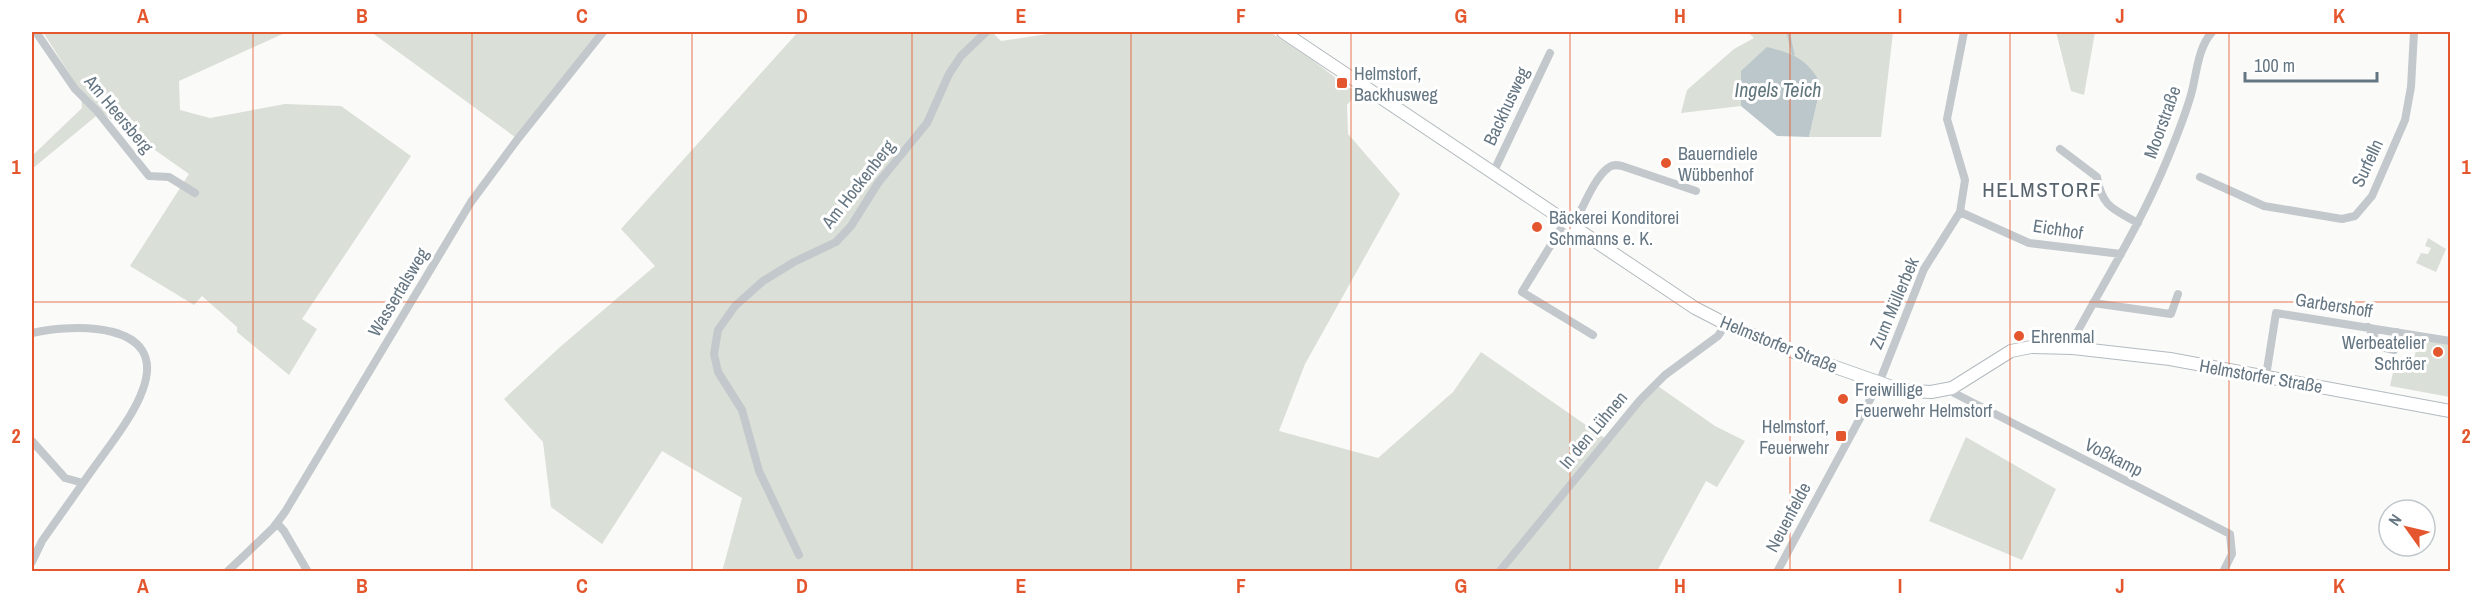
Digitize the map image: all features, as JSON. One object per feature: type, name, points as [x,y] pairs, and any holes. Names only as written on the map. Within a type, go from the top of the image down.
[{"type":"main road","name":"Helmstorfer Straße","points":[[1283,32],[1649,279],[1726,324],[1762,340],[1879,383],[1913,391],[1931,392],[1952,388],[2011,351],[2031,347],[2073,348],[2170,359],[2451,411]]},
{"type":"street","name":"Am Heersberg","points":[[36,32],[75,90],[97,111],[149,176],[170,177],[195,194]]},
{"type":"street","name":"Wassertalsweg","points":[[226,572],[277,523],[471,202],[603,32]]},
{"type":"street","name":"Am Hockenberg","points":[[799,555],[759,471],[742,410],[717,372],[714,354],[718,330],[735,306],[763,281],[794,262],[836,242],[851,226],[878,183],[927,123],[949,74],[961,56],[986,32]]},
{"type":"street","name":"Zum Müllerbek","points":[[1879,383],[1924,269],[1960,212],[1965,180],[1947,119],[1964,32]]},
{"type":"street","name":"Moorstraße","points":[[2073,348],[2074,338],[2138,223],[2166,160],[2192,93],[2206,39],[2212,32]]},
{"type":"street","name":"Surfelln","points":[[2200,177],[2264,206],[2342,219],[2355,216],[2372,196],[2408,108],[2414,32]]},
{"type":"street","name":"Backhusweg","points":[[1493,173],[1550,53]]},
{"type":"street","points":[[2060,149],[2097,177],[2100,195],[2110,206],[2138,223]]},
{"type":"street","points":[[1593,335],[1522,292],[1601,176],[1613,165],[1622,166],[1696,191]]},
{"type":"street","name":"Eichhof","points":[[1960,212],[2029,243],[2121,254]]},
{"type":"street","points":[[2093,303],[2171,314],[2178,294]]},
{"type":"street","name":"Garbershoff","points":[[2266,376],[2276,313],[2451,341]]},
{"type":"street","name":"In den Lühnen","points":[[1499,572],[1640,400],[1665,375],[1718,336],[1726,324]]},
{"type":"street","points":[[32,326],[42,330]]},
{"type":"street","points":[[32,333],[42,330],[93,327],[121,333],[134,342],[142,353],[147,369],[143,389],[125,422],[42,542],[32,562]]},
{"type":"street","points":[[2368,327],[2381,347],[2394,350],[2397,332]]},
{"type":"street","name":"Neuenfelde","points":[[1777,572],[1879,383]]},
{"type":"street","name":"Voßkamp","points":[[1952,388],[1954,393],[1963,398],[2230,534],[2232,554],[2223,572]]},
{"type":"street","points":[[32,441],[65,478],[83,483]]},
{"type":"street","points":[[277,523],[308,572]]},
{"type":"shaded area","points":[[43,32],[287,32],[179,81],[180,110],[210,118],[285,104],[341,106],[411,156],[302,319],[317,329],[289,375],[237,332],[237,327],[202,296],[194,305],[130,266],[189,174],[101,112],[32,169],[32,156],[82,108],[81,92]]},
{"type":"shaded area","points":[[371,32],[598,32],[515,137]]},
{"type":"shaded area","points":[[798,32],[992,32],[1001,41],[1061,32],[1270,32],[1349,88],[1359,91],[1347,105],[1348,134],[1400,194],[1305,364],[1279,431],[1378,458],[1453,392],[1481,352],[1606,439],[1655,384],[1715,426],[1745,441],[1717,487],[1706,481],[1657,571],[722,572],[742,498],[662,451],[602,544],[551,507],[543,442],[504,399],[560,347],[655,266],[621,229]]},
{"type":"shaded area","points":[[1748,32],[1893,32],[1881,137],[1809,137],[1821,85],[1741,71],[1741,106],[1681,113],[1687,90],[1734,49],[1754,38]]},
{"type":"shaded area","points":[[2056,32],[2095,32],[2084,95],[2071,91]]},
{"type":"shaded area","points":[[2428,238],[2446,249],[2436,272],[2416,263],[2421,253],[2428,254],[2431,248],[2425,246]]},
{"type":"shaded area","points":[[2419,337],[2450,341],[2450,397],[2390,386],[2396,359],[2413,363]]},
{"type":"shaded area","points":[[1966,437],[2056,489],[2022,560],[1929,521]]},
{"type":"water","name":"Ingels Teich","points":[[1767,47],[1785,52],[1805,63],[1821,85],[1809,137],[1777,136],[1741,106],[1741,71]]},
{"type":"waterway","points":[[1788,32],[1793,54]]},
{"type":"place","name":"Helmstorf, Backhusweg","points":[[1342,83]]},
{"type":"place","name":"Bauerndiele Wübbenhof","points":[[1666,163]]},
{"type":"place","name":"Bäckerei Konditorei Schmanns e. K.","points":[[1537,227]]},
{"type":"place","name":"Ehrenmal","points":[[2019,336]]},
{"type":"place","name":"Werbeatelier Schröer","points":[[2438,352]]},
{"type":"place","name":"Freiwillige Feuerwehr Helmstorf","points":[[1843,399]]},
{"type":"place","name":"Helmstorf, Feuerwehr","points":[[1841,436]]},
{"type":"district","name":"HELMSTORF","points":[[2042,189]]}]
